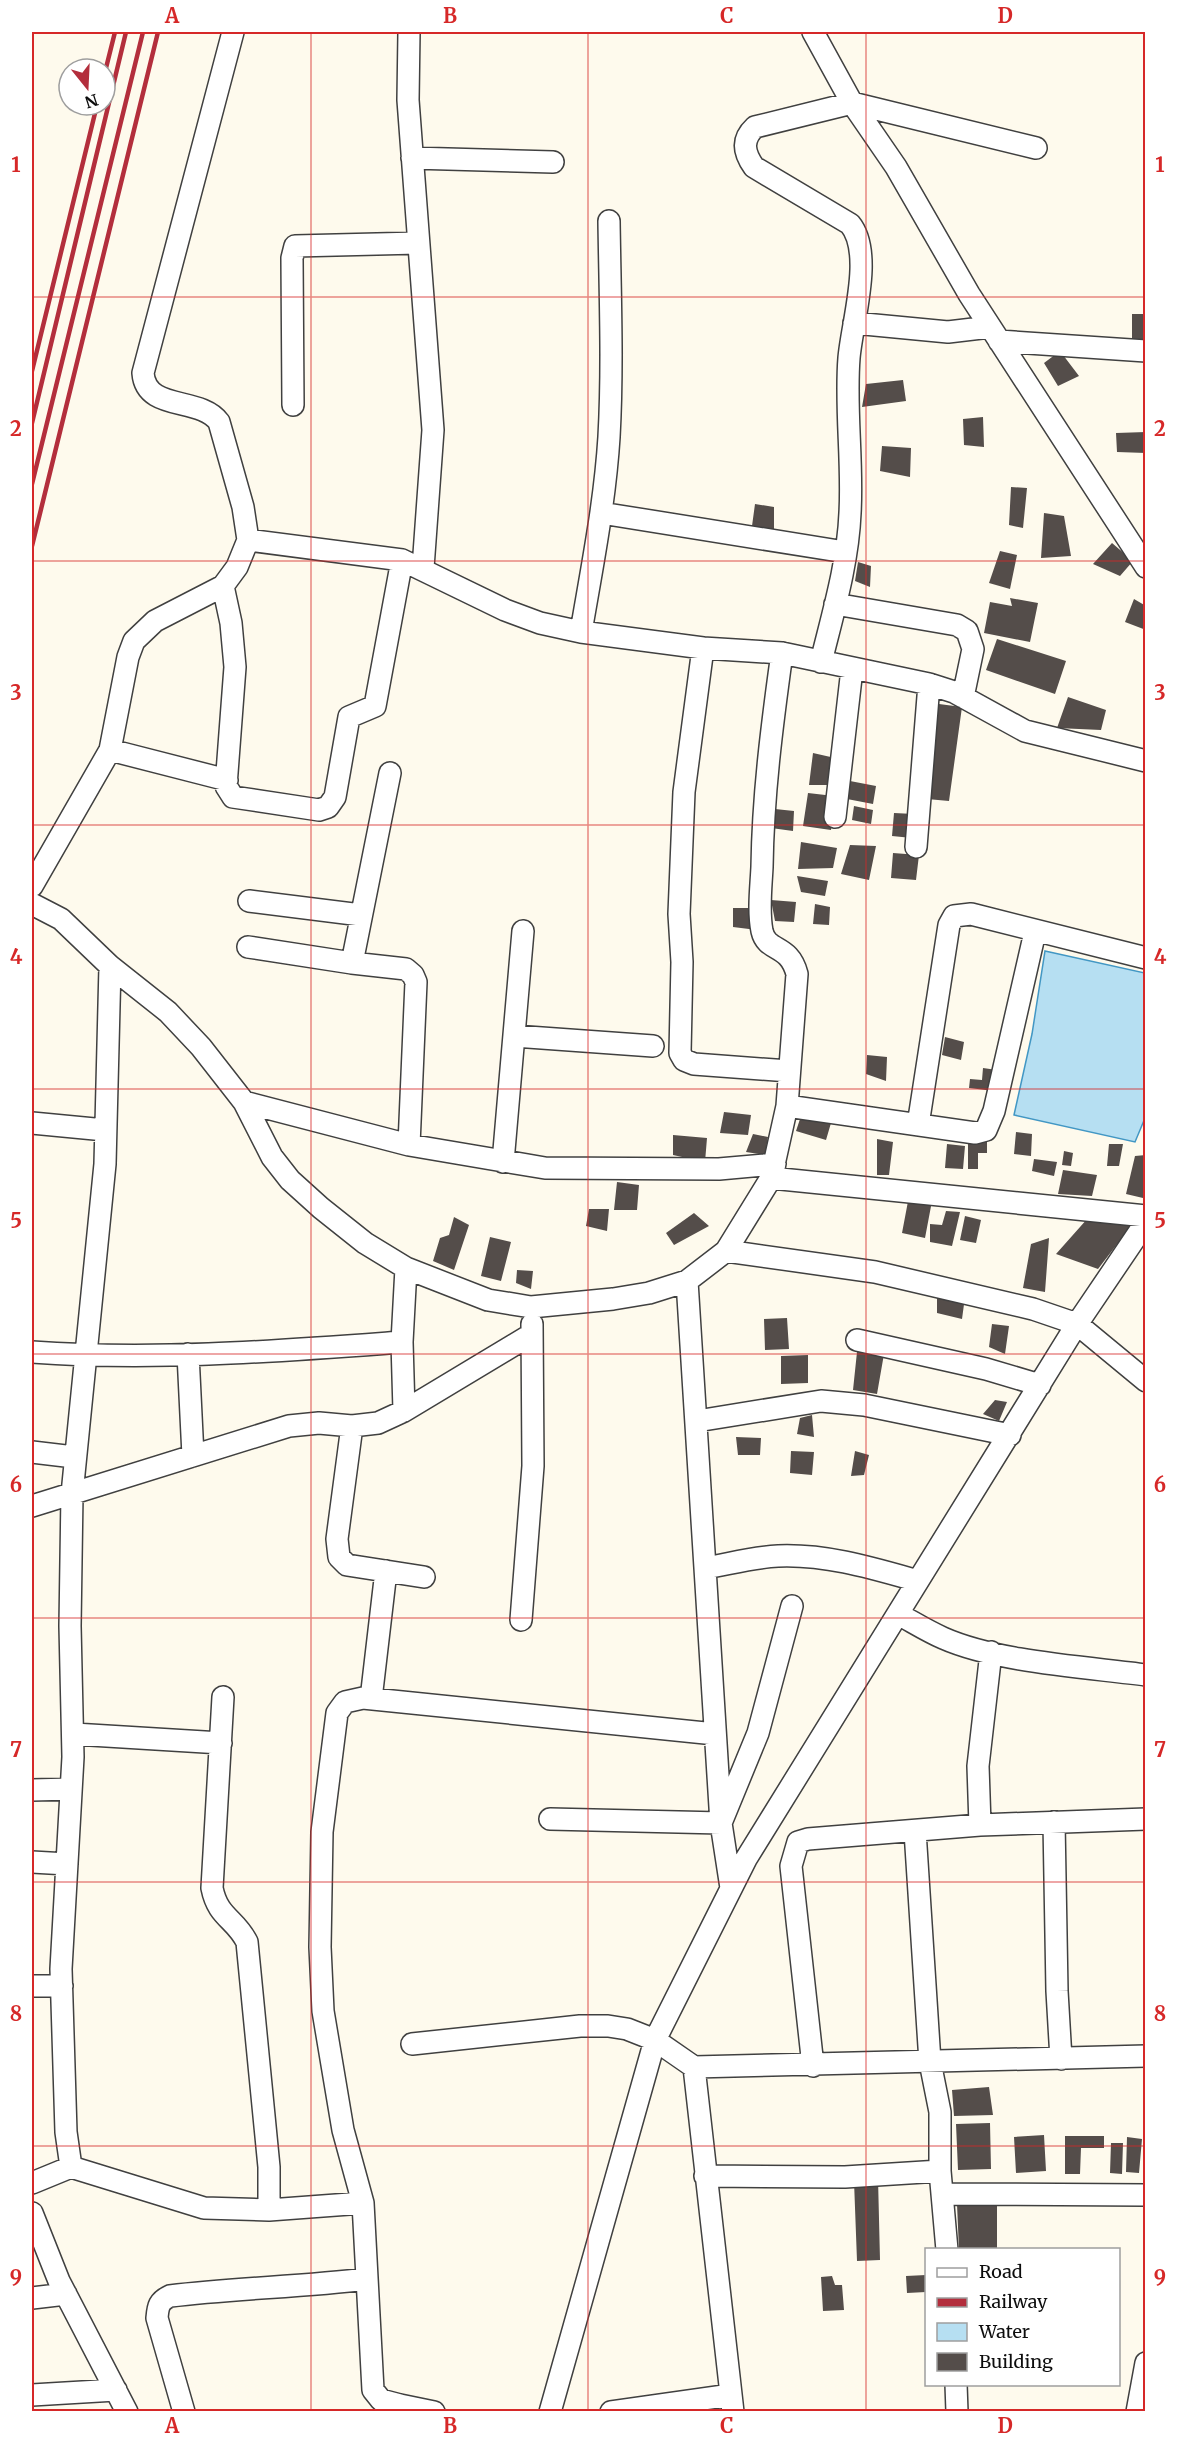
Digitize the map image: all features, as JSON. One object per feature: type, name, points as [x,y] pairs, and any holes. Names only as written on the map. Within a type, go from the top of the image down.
[{"type":"street","points":[[32,886],[110,750],[128,657],[134,642],[155,621],[223,586],[237,567],[248,540],[243,507],[219,422],[212,413],[203,409],[161,399],[151,393],[144,384],[143,373],[233,32]]},
{"type":"street","points":[[409,32],[408,100],[433,430],[423,568]]},
{"type":"street","points":[[813,32],[852,103],[896,167],[994,334],[1146,567]]},
{"type":"street","points":[[821,662],[835,604],[850,516],[849,359],[861,271],[861,244],[857,232],[850,224],[754,167],[747,158],[744,146],[747,134],[755,128],[852,103],[1036,148]]},
{"type":"street","points":[[412,158],[553,162]]},
{"type":"street","points":[[581,632],[601,513],[611,382],[609,221]]},
{"type":"street","points":[[293,405],[292,258],[295,246],[418,243]]},
{"type":"street","points":[[854,324],[994,334],[1146,351]]},
{"type":"street","points":[[601,513],[845,552]]},
{"type":"street","points":[[248,540],[402,560],[423,568],[505,610],[540,623],[581,632],[703,648],[782,653],[929,684],[963,697],[1025,731],[1146,761]]},
{"type":"street","points":[[223,586],[235,657],[226,780],[228,793],[233,797],[319,810],[328,807],[333,801],[350,717],[357,711],[372,709],[376,702],[402,560]]},
{"type":"street","points":[[835,604],[957,625],[967,631],[973,649],[963,697]]},
{"type":"street","points":[[703,648],[684,792],[679,914],[682,962],[680,1053],[684,1060],[694,1064],[789,1071]]},
{"type":"street","points":[[32,904],[61,920],[110,966],[168,1012],[201,1047],[244,1102],[262,1141],[290,1180],[321,1208],[365,1242],[406,1268],[488,1300],[531,1307],[649,1293],[687,1281],[726,1251],[773,1171],[787,1106],[797,974],[790,956],[767,941],[762,933],[761,916],[767,753],[782,653]]},
{"type":"street","points":[[836,817],[852,669]]},
{"type":"street","points":[[916,847],[929,684]]},
{"type":"street","points":[[110,750],[226,780]]},
{"type":"street","points":[[352,963],[390,773]]},
{"type":"street","points":[[249,901],[361,915]]},
{"type":"street","points":[[918,1125],[949,924],[954,916],[961,913],[1146,958]]},
{"type":"street","points":[[502,1162],[524,931]]},
{"type":"street","points":[[787,1106],[975,1132],[986,1130],[990,1123],[1035,932]]},
{"type":"street","points":[[248,947],[406,969],[413,975],[416,982],[409,1145]]},
{"type":"street","points":[[71,2167],[66,2132],[62,1986],[74,1734],[70,1626],[72,1494],[102,1198],[110,966]]},
{"type":"street","points":[[514,1036],[653,1046]]},
{"type":"street","points":[[244,1102],[409,1145],[502,1162],[574,1170],[773,1171],[1146,1216]]},
{"type":"street","points":[[32,1123],[105,1130]]},
{"type":"street","points":[[550,2412],[655,2040],[731,1888],[818,1740],[1077,1324],[1146,1222]]},
{"type":"street","points":[[726,1251],[875,1272],[989,1297],[1077,1324],[1146,1381]]},
{"type":"street","points":[[404,1411],[402,1342],[406,1268]]},
{"type":"street","points":[[687,1281],[721,1823],[731,1888]]},
{"type":"street","points":[[521,1620],[532,1466],[531,1307]]},
{"type":"street","points":[[32,1506],[289,1426],[319,1423],[352,1426],[378,1423],[404,1411],[532,1334]]},
{"type":"street","points":[[856,1340],[986,1369],[1040,1385]]},
{"type":"street","points":[[32,1352],[87,1356],[188,1354],[402,1342]]},
{"type":"street","points":[[188,1354],[193,1456]]},
{"type":"street","points":[[696,1421],[821,1401],[864,1405],[1010,1435]]},
{"type":"street","points":[[352,1426],[337,1551],[339,1557],[347,1565],[424,1577]]},
{"type":"street","points":[[32,1452],[74,1457]]},
{"type":"street","points":[[705,1568],[776,1556],[806,1556],[851,1563],[918,1581]]},
{"type":"street","points":[[371,1699],[386,1571]]},
{"type":"street","points":[[721,1823],[751,1756],[792,1606]]},
{"type":"street","points":[[898,1614],[942,1637],[991,1652],[1146,1675]]},
{"type":"street","points":[[980,1825],[979,1756],[991,1652]]},
{"type":"street","points":[[223,1696],[212,1888],[215,1903],[221,1912],[241,1930],[247,1942],[269,2167],[269,2210]]},
{"type":"street","points":[[434,2412],[400,2408],[381,2400],[373,2390],[363,2203],[343,2130],[323,2011],[320,1947],[322,1832],[337,1713],[345,1702],[353,1699],[371,1699],[715,1734]]},
{"type":"street","points":[[74,1734],[221,1743]]},
{"type":"street","points":[[32,1790],[71,1789]]},
{"type":"street","points":[[550,1819],[721,1823]]},
{"type":"street","points":[[813,2066],[791,1866],[793,1852],[798,1842],[808,1839],[980,1825],[1146,1819]]},
{"type":"street","points":[[1054,1822],[1057,1991],[1061,2059]]},
{"type":"street","points":[[915,1831],[930,2062],[940,2112],[940,2171],[947,2248]]},
{"type":"street","points":[[32,1862],[67,1864]]},
{"type":"street","points":[[32,1986],[62,1986]]},
{"type":"street","points":[[412,2044],[580,2026],[627,2030],[655,2040],[694,2067],[813,2066],[1146,2056]]},
{"type":"street","points":[[611,2412],[732,2403],[694,2067]]},
{"type":"street","points":[[32,2184],[71,2167],[204,2208],[269,2210],[363,2203]]},
{"type":"street","points":[[705,2176],[845,2176],[940,2171]]},
{"type":"street","points":[[943,2194],[1146,2195]]},
{"type":"street","points":[[32,2213],[66,2294],[127,2412]]},
{"type":"street","points":[[184,2412],[157,2318],[158,2307],[163,2300],[170,2296],[228,2289],[304,2286],[367,2279]]},
{"type":"street","points":[[32,2298],[66,2294]]},
{"type":"street","points":[[1137,2412],[1146,2363]]},
{"type":"street","points":[[956,2386],[957,2412]]},
{"type":"street","points":[[32,2395],[116,2390]]},
{"type":"water","points":[[1045,951],[1145,973],[1145,1118],[1135,1142],[1014,1115],[1032,1034]]},
{"type":"building","points":[[1132,314],[1146,314],[1146,342],[1132,341]]},
{"type":"building","points":[[1060,351],[1079,376],[1058,386],[1044,363]]},
{"type":"building","points":[[903,380],[906,401],[862,407],[866,384]]},
{"type":"building","points":[[983,417],[984,447],[964,445],[963,419]]},
{"type":"building","points":[[1146,432],[1146,453],[1117,452],[1116,433]]},
{"type":"building","points":[[882,446],[911,448],[910,477],[880,471]]},
{"type":"building","points":[[1011,487],[1027,488],[1023,528],[1009,525]]},
{"type":"building","points":[[755,504],[774,507],[774,531],[752,526]]},
{"type":"building","points":[[1044,513],[1064,516],[1071,556],[1041,558]]},
{"type":"building","points":[[1112,543],[1133,561],[1120,576],[1093,564]]},
{"type":"building","points":[[1000,551],[1017,555],[1010,589],[989,583]]},
{"type":"building","points":[[858,562],[871,566],[870,587],[855,581]]},
{"type":"building","points":[[1010,598],[1038,603],[1030,642],[984,633],[990,602],[1012,606]]},
{"type":"building","points":[[1134,599],[1146,606],[1146,630],[1125,622]]},
{"type":"building","points":[[997,639],[1066,661],[1055,694],[986,670]]},
{"type":"building","points":[[1068,697],[1106,710],[1101,730],[1057,728]]},
{"type":"building","points":[[939,704],[962,707],[949,801],[927,799]]},
{"type":"building","points":[[813,753],[835,758],[831,785],[809,785]]},
{"type":"building","points":[[850,781],[876,786],[873,804],[847,799]]},
{"type":"building","points":[[808,793],[834,796],[831,830],[803,826]]},
{"type":"building","points":[[854,806],[873,810],[871,824],[852,820]]},
{"type":"building","points":[[775,809],[794,811],[793,831],[771,828]]},
{"type":"building","points":[[894,813],[914,814],[912,838],[892,836]]},
{"type":"building","points":[[801,842],[837,848],[833,868],[798,869]]},
{"type":"building","points":[[850,845],[876,846],[869,880],[841,874]]},
{"type":"building","points":[[893,853],[919,855],[916,880],[891,878]]},
{"type":"building","points":[[797,876],[828,881],[825,896],[801,892]]},
{"type":"building","points":[[771,900],[796,902],[794,922],[775,921]]},
{"type":"building","points":[[815,904],[830,907],[829,925],[813,924]]},
{"type":"building","points":[[733,908],[756,908],[757,930],[733,927]]},
{"type":"building","points":[[945,1037],[964,1042],[961,1060],[942,1055]]},
{"type":"building","points":[[867,1055],[887,1057],[886,1081],[866,1074]]},
{"type":"building","points":[[983,1068],[997,1070],[994,1091],[969,1088],[970,1079],[982,1080]]},
{"type":"building","points":[[724,1112],[751,1115],[748,1135],[720,1133]]},
{"type":"building","points":[[800,1119],[831,1123],[826,1140],[796,1131]]},
{"type":"building","points":[[1016,1132],[1032,1134],[1031,1156],[1014,1154]]},
{"type":"building","points":[[753,1134],[768,1137],[765,1155],[746,1152]]},
{"type":"building","points":[[673,1135],[707,1138],[705,1162],[673,1155]]},
{"type":"building","points":[[877,1139],[893,1142],[889,1175],[877,1175]]},
{"type":"building","points":[[968,1139],[987,1139],[987,1153],[978,1153],[978,1169],[968,1169]]},
{"type":"building","points":[[947,1144],[965,1146],[963,1169],[945,1168]]},
{"type":"building","points":[[1109,1144],[1123,1144],[1119,1166],[1107,1166]]},
{"type":"building","points":[[1064,1151],[1073,1153],[1071,1166],[1062,1165]]},
{"type":"building","points":[[1146,1155],[1143,1198],[1126,1194],[1135,1156]]},
{"type":"building","points":[[1034,1159],[1057,1162],[1054,1176],[1032,1171]]},
{"type":"building","points":[[1063,1170],[1097,1175],[1092,1196],[1058,1194]]},
{"type":"building","points":[[617,1182],[639,1185],[637,1210],[614,1210]]},
{"type":"building","points":[[909,1196],[932,1201],[925,1238],[902,1233]]},
{"type":"building","points":[[589,1209],[609,1209],[607,1231],[586,1226]]},
{"type":"building","points":[[946,1211],[960,1212],[952,1246],[930,1242],[930,1224],[942,1225]]},
{"type":"building","points":[[694,1213],[709,1226],[674,1245],[666,1233]]},
{"type":"building","points":[[965,1216],[981,1220],[976,1243],[960,1240]]},
{"type":"building","points":[[454,1217],[469,1225],[454,1270],[433,1261],[440,1238],[449,1235]]},
{"type":"building","points":[[1088,1218],[1131,1226],[1098,1269],[1056,1254]]},
{"type":"building","points":[[490,1237],[511,1242],[501,1281],[481,1276]]},
{"type":"building","points":[[1049,1238],[1045,1292],[1023,1288],[1031,1244]]},
{"type":"building","points":[[517,1270],[533,1271],[531,1289],[516,1283]]},
{"type":"building","points":[[937,1292],[965,1297],[962,1319],[937,1313]]},
{"type":"building","points":[[787,1318],[789,1349],[765,1350],[764,1319]]},
{"type":"building","points":[[992,1324],[1009,1326],[1005,1354],[989,1347]]},
{"type":"building","points":[[857,1352],[884,1354],[877,1394],[853,1390]]},
{"type":"building","points":[[808,1355],[808,1383],[781,1384],[781,1356]]},
{"type":"building","points":[[995,1400],[1007,1402],[999,1421],[983,1414]]},
{"type":"building","points":[[812,1415],[814,1437],[797,1434],[800,1418]]},
{"type":"building","points":[[736,1437],[761,1438],[760,1455],[738,1455]]},
{"type":"building","points":[[791,1451],[814,1452],[812,1475],[790,1473]]},
{"type":"building","points":[[855,1451],[869,1455],[864,1475],[851,1476]]},
{"type":"building","points":[[989,2087],[993,2115],[954,2116],[952,2090]]},
{"type":"building","points":[[990,2123],[991,2169],[958,2170],[956,2124]]},
{"type":"building","points":[[1044,2135],[1046,2171],[1016,2173],[1014,2137]]},
{"type":"building","points":[[1065,2136],[1104,2136],[1104,2148],[1081,2148],[1080,2174],[1065,2174]]},
{"type":"building","points":[[1127,2137],[1142,2139],[1139,2173],[1126,2172]]},
{"type":"building","points":[[1111,2143],[1123,2143],[1122,2174],[1110,2173]]},
{"type":"building","points":[[878,2178],[880,2260],[857,2261],[854,2181]]},
{"type":"building","points":[[957,2204],[997,2205],[997,2248],[959,2248]]},
{"type":"building","points":[[925,2275],[925,2292],[907,2293],[906,2276]]},
{"type":"building","points":[[832,2276],[835,2285],[842,2285],[844,2310],[823,2311],[821,2277]]},
{"type":"railway","points":[[109,57],[115,32]]},
{"type":"railway","points":[[32,423],[126,32]]},
{"type":"railway","points":[[32,484],[143,32]]},
{"type":"railway","points":[[32,546],[158,32]]},
{"type":"railway","points":[[32,371],[94,117]]}]
